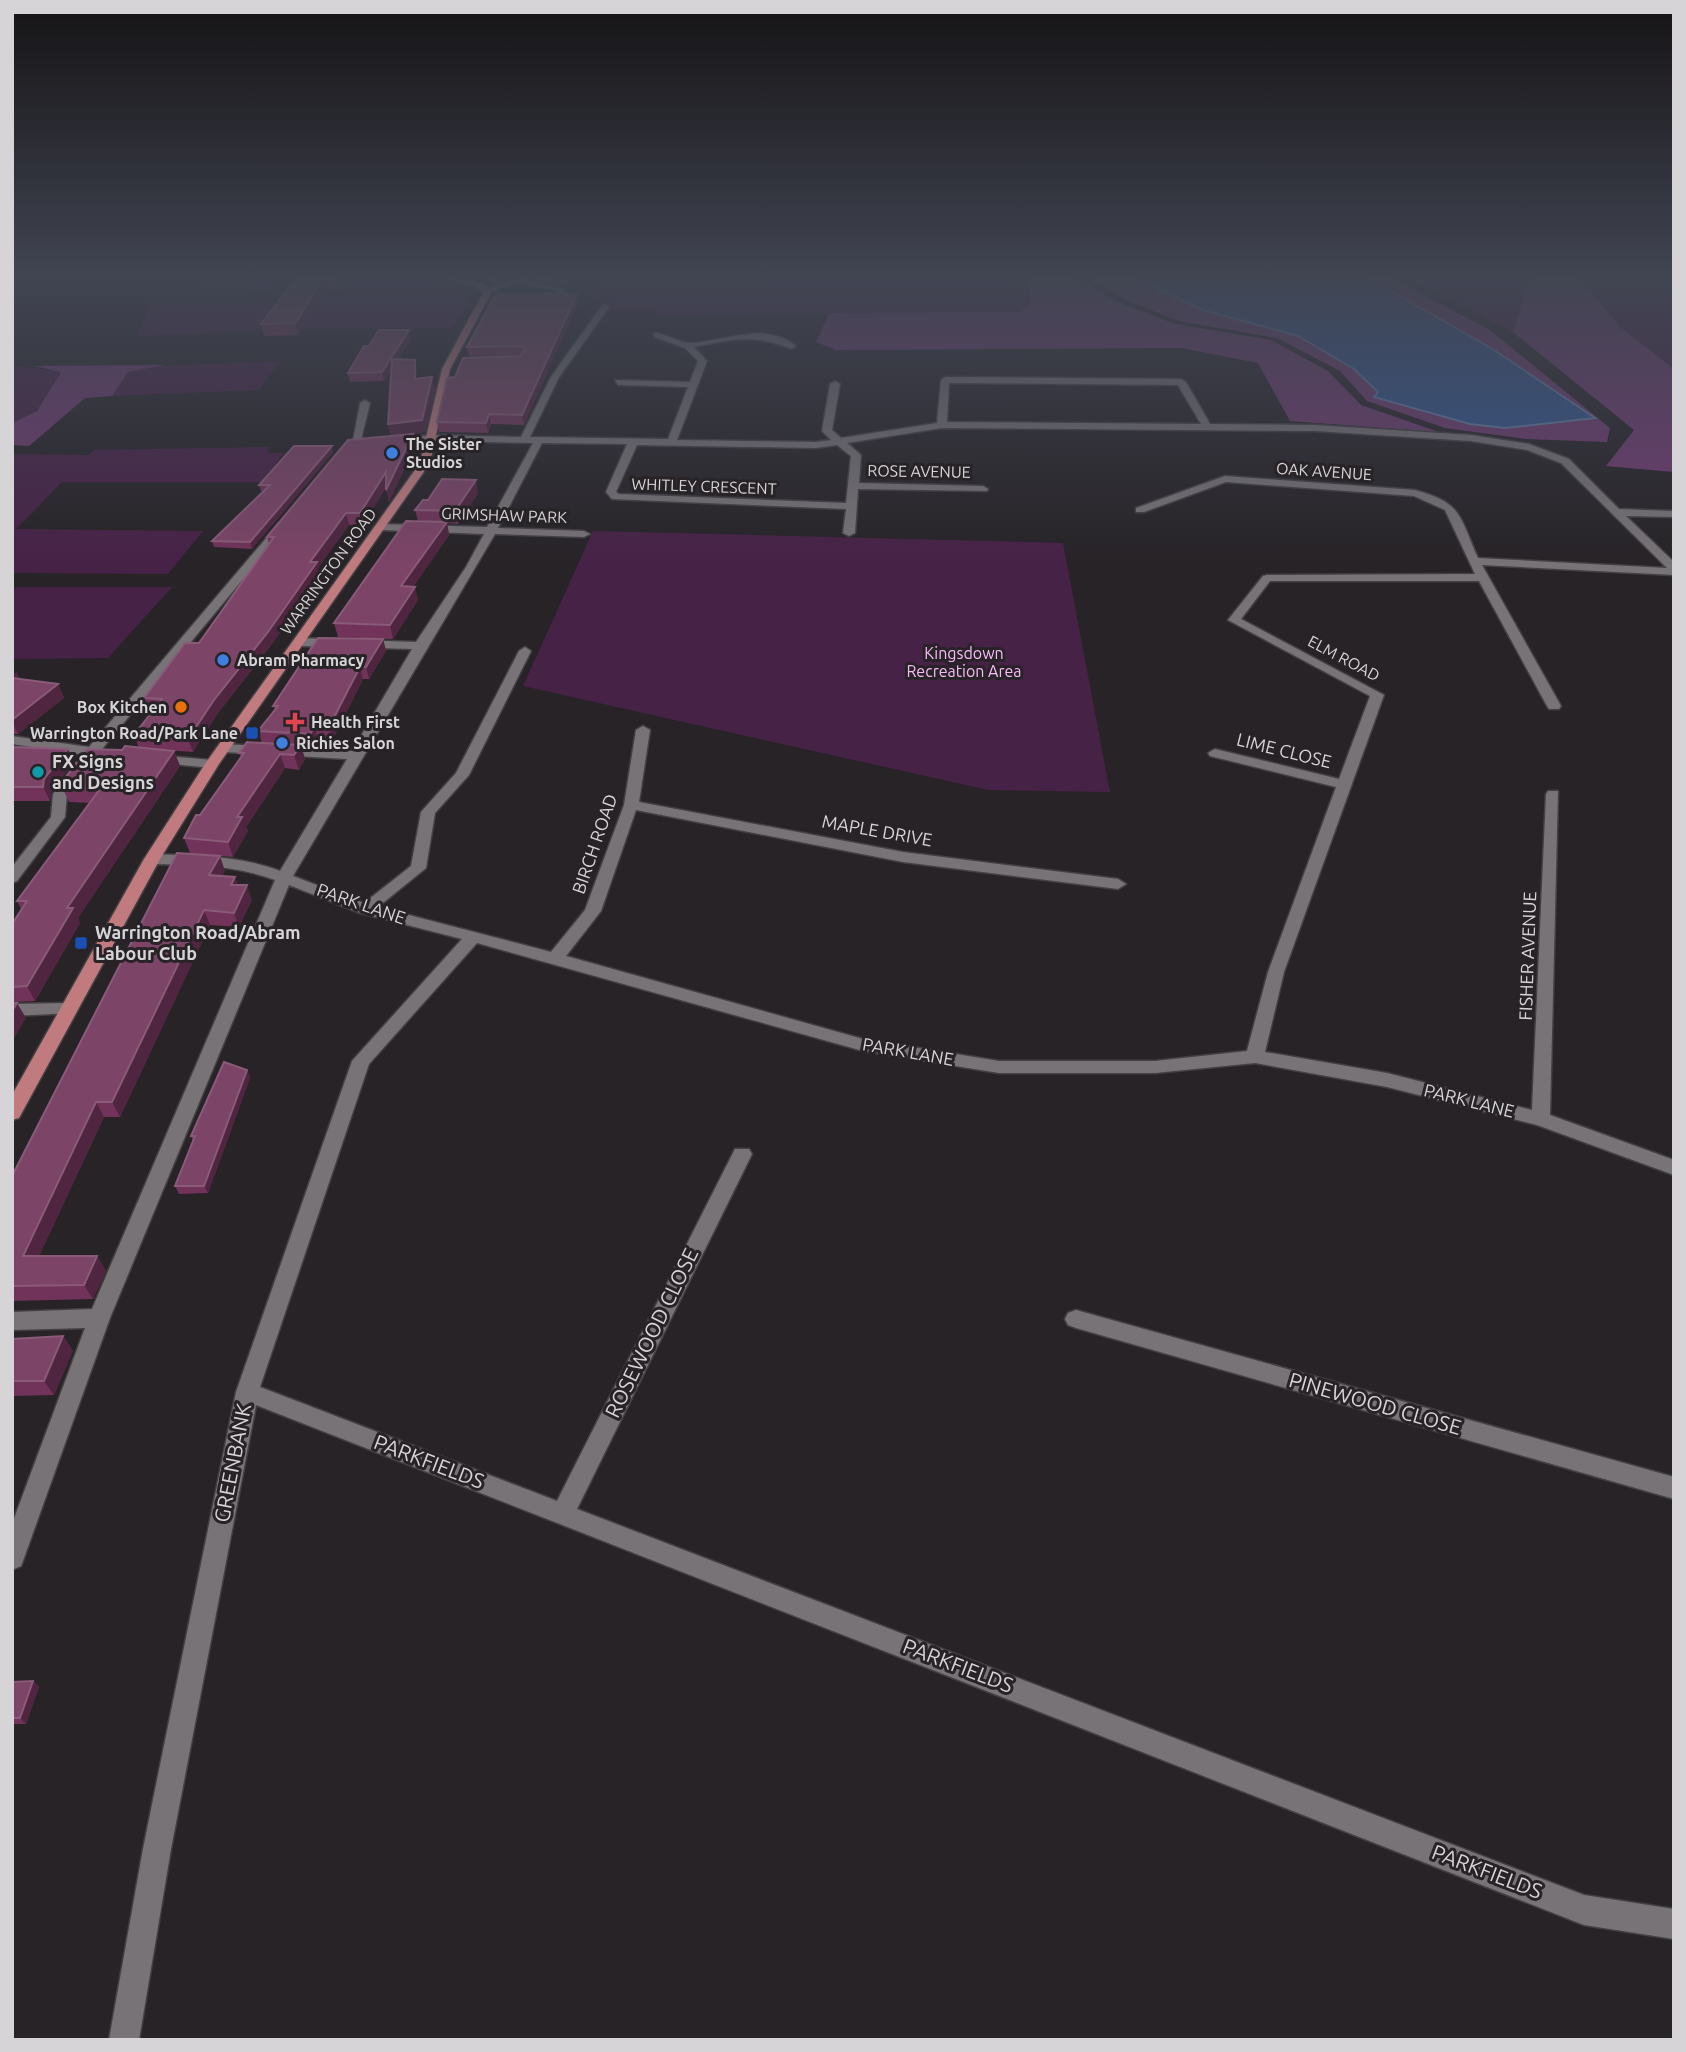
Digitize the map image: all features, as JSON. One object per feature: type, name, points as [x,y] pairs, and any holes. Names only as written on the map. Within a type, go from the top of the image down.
[{"type":"main road","name":"WARRINGTON ROAD","points":[[12,1113],[152,859],[212,764],[420,473],[433,438],[437,397],[450,373]]},
{"type":"street","points":[[524,440],[558,373]]},
{"type":"street","points":[[671,443],[699,373]]},
{"type":"street","points":[[942,425],[945,380],[1181,382],[1207,427]]},
{"type":"street","points":[[618,382],[695,385]]},
{"type":"street","points":[[835,384],[827,431],[856,455],[849,533]]},
{"type":"street","points":[[365,403],[348,447],[368,443]]},
{"type":"street","points":[[381,442],[433,438],[633,443],[841,443],[942,425],[1315,428],[1484,440],[1529,447],[1565,461],[1674,570]]},
{"type":"street","points":[[12,1558],[99,1318],[285,876],[421,646],[472,567],[539,440]]},
{"type":"street","name":"WHITLEY CRESCENT","points":[[633,443],[611,492],[616,497],[852,506]]},
{"type":"street","name":"OAK AVENUE","points":[[1140,510],[1225,480],[1415,494],[1439,501],[1450,508],[1474,561],[1554,706]]},
{"type":"street","name":"ROSE AVENUE","points":[[855,486],[983,489]]},
{"type":"street","points":[[12,878],[58,817],[60,794],[92,752],[294,511]]},
{"type":"street","points":[[1618,512],[1674,514]]},
{"type":"street","name":"GRIMSHAW PARK","points":[[381,527],[584,534]]},
{"type":"street","points":[[1474,561],[1674,570]]},
{"type":"street","name":"ELM ROAD","points":[[1255,1057],[1276,972],[1377,695],[1234,620],[1267,578],[1485,577]]},
{"type":"street","points":[[299,642],[421,646]]},
{"type":"street","points":[[366,909],[418,868],[428,812],[462,775],[525,651]]},
{"type":"street","name":"BIRCH ROAD","points":[[555,958],[593,911],[631,805],[643,730]]},
{"type":"street","points":[[12,740],[118,755]]},
{"type":"street","points":[[223,748],[357,755]]},
{"type":"street","name":"LIME CLOSE","points":[[1215,753],[1344,785]]},
{"type":"street","points":[[145,758],[212,764]]},
{"type":"street","name":"FISHER AVENUE","points":[[1541,1119],[1553,794]]},
{"type":"street","name":"MAPLE DRIVE","points":[[631,805],[903,857],[1118,884]]},
{"type":"street","name":"PARK LANE","points":[[152,859],[219,861],[285,876],[366,909],[472,939],[555,958],[863,1045],[999,1068],[1155,1068],[1255,1057],[1387,1080],[1541,1119],[1674,1168]]},
{"type":"street","name":"GREENBANK","points":[[124,2040],[157,1849],[247,1392],[361,1061],[472,939]]},
{"type":"street","points":[[12,1010],[68,1009]]},
{"type":"street","name":"ROSEWOOD CLOSE","points":[[563,1513],[742,1154]]},
{"type":"street","points":[[12,1321],[99,1318]]},
{"type":"street","name":"PINEWOOD CLOSE","points":[[1076,1319],[1674,1488]]},
{"type":"street","name":"PARKFIELDS","points":[[247,1392],[1584,1910],[1674,1924]]},
{"type":"green space","points":[[12,373],[60,373],[37,411],[12,423]]},
{"type":"green space","points":[[127,373],[272,373],[259,390],[112,396]]},
{"type":"green space","points":[[270,447],[267,453],[284,453],[262,482],[62,482],[16,529],[203,531],[168,574],[12,573],[12,454],[89,455],[94,450]]},
{"type":"green space","name":"Kingsdown Recreation Area","points":[[593,531],[1063,543],[1110,792],[988,790],[523,686]]},
{"type":"green space","points":[[16,587],[172,587],[108,658],[12,659],[12,591]]},
{"type":"shaded area","points":[[61,373],[127,373],[112,396],[85,398],[29,446],[12,445],[12,423],[37,411]]},
{"type":"shaded area","points":[[1263,373],[1330,373],[1361,405],[1439,432],[1290,421]]},
{"type":"shaded area","points":[[1342,373],[1358,373],[1378,393],[1375,396],[1505,428],[1594,418],[1527,373],[1542,373],[1610,428],[1607,442],[1526,439],[1445,428],[1367,401]]},
{"type":"shaded area","points":[[1563,373],[1674,373],[1674,472],[1606,466],[1634,430]]},
{"type":"water","points":[[1358,373],[1528,373],[1595,418],[1505,428],[1470,424],[1374,397],[1378,392]]},
{"type":"building","points":[[391,373],[415,373],[415,379],[432,377],[422,420],[388,424]]},
{"type":"building","points":[[457,373],[541,373],[522,415],[489,414],[486,423],[437,422],[447,378],[455,377]]},
{"type":"building","points":[[413,434],[386,490],[386,472],[360,513],[346,513],[310,562],[317,562],[188,739],[134,735],[162,699],[144,698],[185,643],[199,643],[274,537],[267,537],[348,440]]},
{"type":"building","points":[[294,446],[332,446],[250,542],[212,541],[270,485],[259,485]]},
{"type":"building","points":[[442,479],[476,480],[455,511],[415,510],[423,500],[428,500]]},
{"type":"building","points":[[406,521],[447,522],[401,586],[415,587],[390,625],[334,623]]},
{"type":"building","points":[[318,638],[383,639],[366,667],[360,667],[329,727],[315,727],[310,734],[258,731],[278,706],[273,706]]},
{"type":"building","points":[[12,678],[58,684],[12,720]]},
{"type":"building","points":[[247,742],[301,745],[294,755],[280,754],[237,817],[242,817],[228,842],[184,838],[196,815],[200,815],[244,753],[239,753]]},
{"type":"building","points":[[125,746],[174,751],[67,908],[73,908],[27,986],[12,987],[12,924],[27,901],[17,901],[100,789],[62,787],[63,781],[87,749],[122,750]]},
{"type":"building","points":[[12,747],[68,749],[44,779],[43,787],[12,787]]},
{"type":"building","points":[[177,853],[220,856],[209,875],[235,877],[231,885],[247,885],[234,913],[204,910],[112,1102],[96,1102],[23,1256],[97,1256],[84,1285],[12,1286],[12,1176]]},
{"type":"building","points":[[224,1062],[247,1070],[204,1186],[175,1186],[195,1136],[191,1136]]},
{"type":"building","points":[[63,1336],[44,1381],[12,1381],[12,1339]]},
{"type":"building","points":[[33,1681],[20,1718],[12,1718],[12,1682]]},
{"type":"place","name":"The Sister Studios","points":[[392,453]]},
{"type":"place","name":"Abram Pharmacy","points":[[223,660]]},
{"type":"place","name":"Box Kitchen","points":[[181,707]]},
{"type":"place","name":"Health First","points":[[295,722]]},
{"type":"place","name":"Warrington Road/Park Lane","points":[[252,733]]},
{"type":"place","name":"Richies Salon","points":[[282,743]]},
{"type":"place","name":"FX Signs and Designs","points":[[38,772]]},
{"type":"place","name":"Warrington Road/Abram Labour Club","points":[[81,943]]}]
